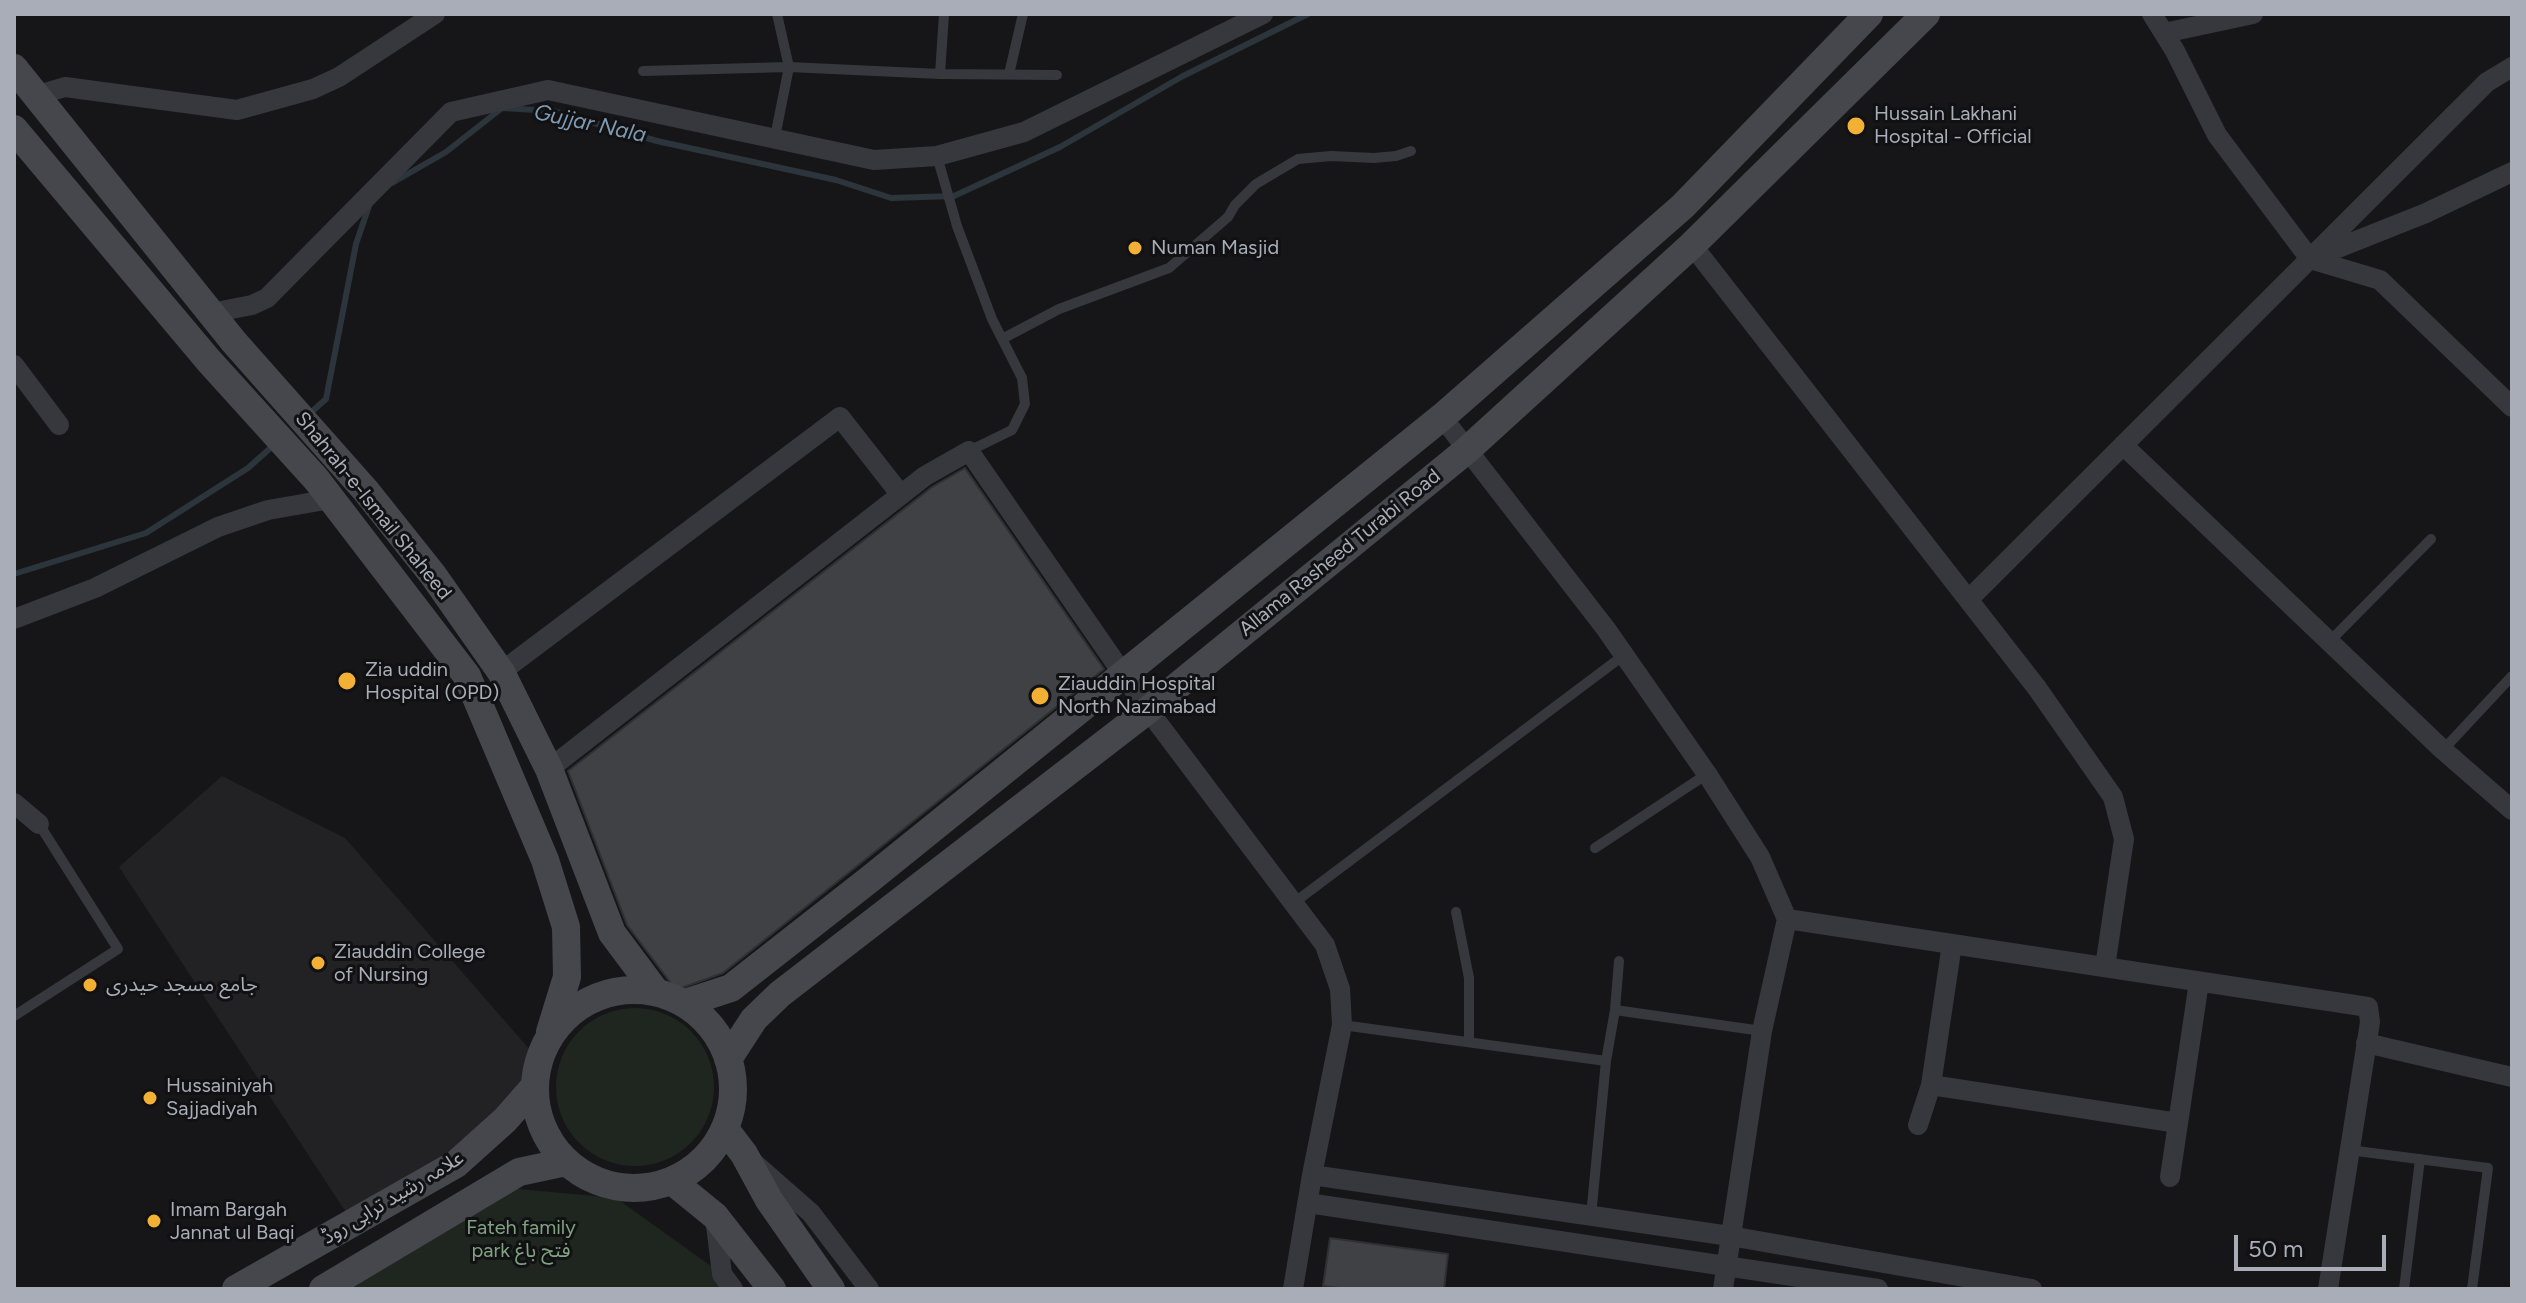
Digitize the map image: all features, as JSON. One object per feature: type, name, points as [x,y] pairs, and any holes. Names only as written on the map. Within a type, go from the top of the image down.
[{"type":"main road","name":"Allama Rasheed Turabi Road","points":[[685,1003],[731,988],[1442,417],[1683,206],[1869,14]]},
{"type":"main road","name":"Allama Rasheed Turabi Road","points":[[728,1059],[754,1019],[780,994],[1148,710],[1467,450],[1692,245],[1926,14]]},
{"type":"main road","name":"Shahrah-e-Ismail Shaheed","points":[[14,68],[234,342],[366,491],[433,575],[501,672],[549,769],[612,933],[656,992]]},
{"type":"main road","name":"Shahrah-e-Ismail Shaheed","points":[[14,129],[209,361],[324,489],[467,676],[545,860],[566,927],[567,977],[550,1032]]},
{"type":"main road","points":[[1725,162],[1750,188]]},
{"type":"main road","points":[[1600,277],[1627,305]]},
{"type":"main road","points":[[624,989],[656,992],[685,1003],[709,1024],[725,1048],[733,1074],[733,1102],[725,1129],[712,1151],[694,1168],[672,1181],[645,1188],[617,1187],[590,1178],[566,1162],[548,1140],[537,1115],[534,1087],[538,1059],[550,1032],[569,1013],[593,998],[624,989]]},
{"type":"main road","name":"علامہ رشید ترابی روڈ","points":[[236,1289],[456,1164],[505,1120],[534,1087]]},
{"type":"main road","points":[[725,1129],[744,1154],[769,1200],[831,1289]]},
{"type":"main road","name":"علامہ رشید ترابی روڈ","points":[[323,1289],[519,1172],[566,1162]]},
{"type":"main road","points":[[672,1181],[715,1216],[772,1289]]},
{"type":"street","points":[[38,95],[65,87],[237,110],[313,89],[339,77],[435,14]]},
{"type":"street","points":[[211,313],[252,305],[267,298],[451,112],[548,90],[874,160],[937,156],[1024,132],[1263,14]]},
{"type":"street","points":[[2152,14],[2217,135],[2310,259],[2380,280],[2512,407]]},
{"type":"street","points":[[2164,33],[2253,14]]},
{"type":"street","points":[[1969,599],[2487,82],[2512,67]]},
{"type":"street","points":[[2310,259],[2426,213],[2512,172]]},
{"type":"street","points":[[1692,245],[2037,688],[2113,797],[2124,839],[2105,967]]},
{"type":"street","points":[[14,365],[59,425]]},
{"type":"street","points":[[501,672],[840,417],[901,495]]},
{"type":"street","points":[[1442,417],[1624,655],[1707,774],[1760,857],[1787,919],[1762,1031],[1723,1289]]},
{"type":"street","points":[[2123,445],[2443,750],[2512,810]]},
{"type":"street","points":[[549,769],[925,476],[969,451],[1122,675],[1325,945],[1340,989],[1342,1025],[1293,1289]]},
{"type":"street","points":[[14,619],[95,588],[218,527],[324,489]]},
{"type":"street","points":[[14,803],[39,824]]},
{"type":"street","points":[[1787,919],[2368,1007],[2370,1022],[2328,1289]]},
{"type":"street","points":[[1918,1125],[1931,1085],[1952,944]]},
{"type":"street","points":[[2170,1177],[2199,982]]},
{"type":"street","points":[[2366,1043],[2512,1077]]},
{"type":"street","points":[[1931,1085],[2178,1123]]},
{"type":"street","points":[[744,1154],[811,1213],[869,1289]]},
{"type":"street","points":[[1312,1175],[1730,1236],[2032,1289]]},
{"type":"street","points":[[1308,1203],[1878,1289]]},
{"type":"street","points":[[715,1216],[722,1274],[733,1289]]},
{"type":"lane","points":[[775,137],[789,67],[777,14]]},
{"type":"lane","points":[[940,74],[944,14]]},
{"type":"lane","points":[[1009,74],[1023,14]]},
{"type":"lane","points":[[643,71],[789,67],[940,74],[1057,75]]},
{"type":"lane","points":[[1002,339],[1059,309],[1169,268],[1228,217],[1235,205],[1256,184],[1298,159],[1331,156],[1374,158],[1411,151]]},
{"type":"lane","points":[[937,156],[957,226],[992,319],[1022,378],[1025,404],[1012,430],[969,451]]},
{"type":"lane","points":[[2329,642],[2431,539]]},
{"type":"lane","points":[[1295,902],[1624,655]]},
{"type":"lane","points":[[2443,750],[2512,676]]},
{"type":"lane","points":[[1595,848],[1707,774]]},
{"type":"lane","points":[[14,1016],[118,949],[39,824]]},
{"type":"lane","points":[[1456,912],[1469,978],[1469,1041]]},
{"type":"lane","points":[[1591,1216],[1619,961]]},
{"type":"lane","points":[[1615,1010],[1762,1031]]},
{"type":"lane","points":[[1342,1025],[1606,1061]]},
{"type":"lane","points":[[2349,1150],[2488,1168],[2472,1289]]},
{"type":"lane","points":[[2404,1289],[2420,1159]]},
{"type":"shaded area","name":"Ziauddin College of Nursing","points":[[222,776],[345,838],[538,1059],[534,1087],[505,1120],[353,1223],[119,867]]},
{"type":"green space","points":[[635,1008],[665,1014],[691,1031],[708,1057],[714,1087],[708,1117],[691,1143],[665,1160],[635,1166],[605,1160],[579,1143],[562,1117],[556,1087],[562,1057],[579,1031],[605,1014]]},
{"type":"green space","name":"Fateh family park فتح باغ","points":[[508,1188],[616,1198],[722,1274],[733,1289],[333,1289]]},
{"type":"building","points":[[965,468],[1104,669],[723,973],[673,991],[670,982],[627,925],[568,771],[932,487]]},
{"type":"building","points":[[1330,1238],[1448,1254],[1444,1289],[1323,1286]]},
{"type":"waterway","name":"Gujjar Nala","points":[[392,183],[446,152],[502,108],[553,111],[657,141],[836,180],[891,198],[954,196],[1060,147],[1183,76],[1308,14]]},
{"type":"waterway","name":"Gujjar Nala","points":[[308,415],[326,399],[356,244],[370,203]]},
{"type":"waterway","name":"Gujjar Nala","points":[[14,574],[146,533],[248,468],[276,443]]},
{"type":"place","name":"Hussain Lakhani Hospital - Official","points":[[1856,126]]},
{"type":"place","name":"Numan Masjid","points":[[1135,248]]},
{"type":"place","name":"Zia uddin Hospital (OPD)","points":[[347,681]]},
{"type":"place","name":"Ziauddin Hospital North Nazimabad","points":[[1040,696]]},
{"type":"place","name":"Ziauddin College of Nursing","points":[[318,963]]},
{"type":"place","name":"جامع مسجد حیدری","points":[[90,985]]},
{"type":"place","name":"Hussainiyah Sajjadiyah","points":[[150,1098]]},
{"type":"place","name":"Imam Bargah Jannat ul Baqi","points":[[154,1221]]}]
